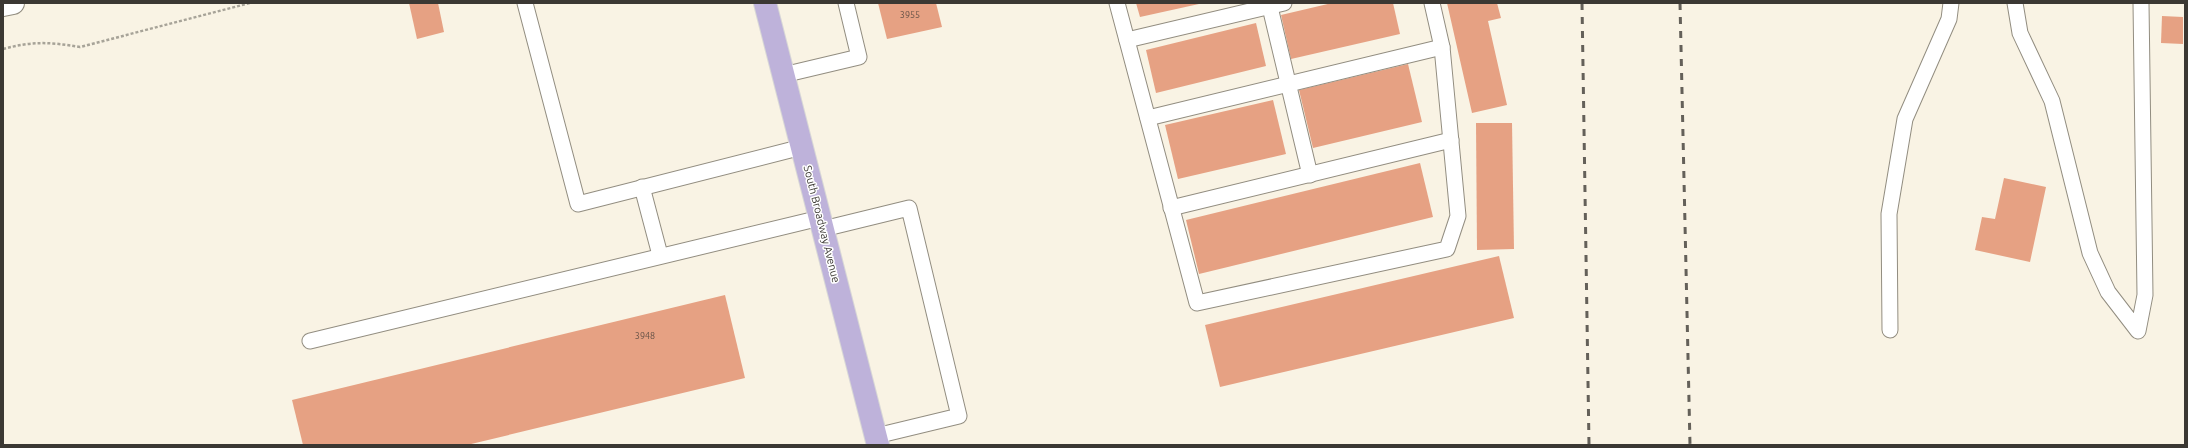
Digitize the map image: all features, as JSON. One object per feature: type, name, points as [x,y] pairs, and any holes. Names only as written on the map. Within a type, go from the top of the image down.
[{"type":"main road","name":"South Broadway Avenue","points":[[765,3],[877,440]]},
{"type":"street","points":[[3,5],[13,3]]},
{"type":"lane","points":[[526,3],[578,204],[802,147]]},
{"type":"lane","points":[[784,75],[859,57],[846,3]]},
{"type":"lane","points":[[1117,3],[1196,303],[1447,249],[1458,216],[1442,47],[1432,3]]},
{"type":"lane","points":[[1890,330],[1889,214],[1905,119],[1949,18],[1951,3]]},
{"type":"lane","points":[[2015,3],[2020,33],[2052,101],[2090,253],[2108,292],[2138,331],[2146,295],[2141,3]]},
{"type":"lane","points":[[1127,40],[1274,4],[1289,84],[1310,174]]},
{"type":"lane","points":[[1148,118],[1442,47]]},
{"type":"lane","points":[[1171,208],[1451,140]]},
{"type":"lane","points":[[642,187],[660,255]]},
{"type":"lane","points":[[310,341],[660,255],[821,223],[909,208],[959,416],[877,440]]},
{"type":"path","points":[[3,49],[28,42],[55,43],[80,47],[250,3]]},
{"type":"building","points":[[409,3],[438,3],[444,32],[417,39]]},
{"type":"building","points":[[878,3],[936,3],[942,27],[887,39]]},
{"type":"building","points":[[1136,3],[1199,3],[1199,4],[1140,17]]},
{"type":"building","points":[[1332,3],[1393,3],[1400,34],[1291,59],[1281,15]]},
{"type":"building","points":[[1447,3],[1497,3],[1501,18],[1488,21],[1507,105],[1472,113]]},
{"type":"building","points":[[2162,16],[2183,17],[2183,44],[2161,43]]},
{"type":"building","points":[[1256,23],[1266,66],[1156,93],[1146,50]]},
{"type":"building","points":[[1408,64],[1422,122],[1313,148],[1299,90]]},
{"type":"building","points":[[1273,100],[1286,154],[1178,179],[1165,125]]},
{"type":"building","points":[[1476,123],[1512,123],[1514,249],[1477,250]]},
{"type":"building","points":[[1420,163],[1433,217],[1199,274],[1186,220]]},
{"type":"building","points":[[2004,178],[2046,187],[2030,262],[1975,250],[1982,217],[1995,219]]},
{"type":"building","points":[[1499,256],[1514,318],[1220,387],[1205,325]]},
{"type":"building","points":[[725,295],[745,378],[467,445],[303,445],[292,400]]},
{"type":"railway","points":[[1582,3],[1589,445]]},
{"type":"railway","points":[[1680,3],[1690,445]]}]
